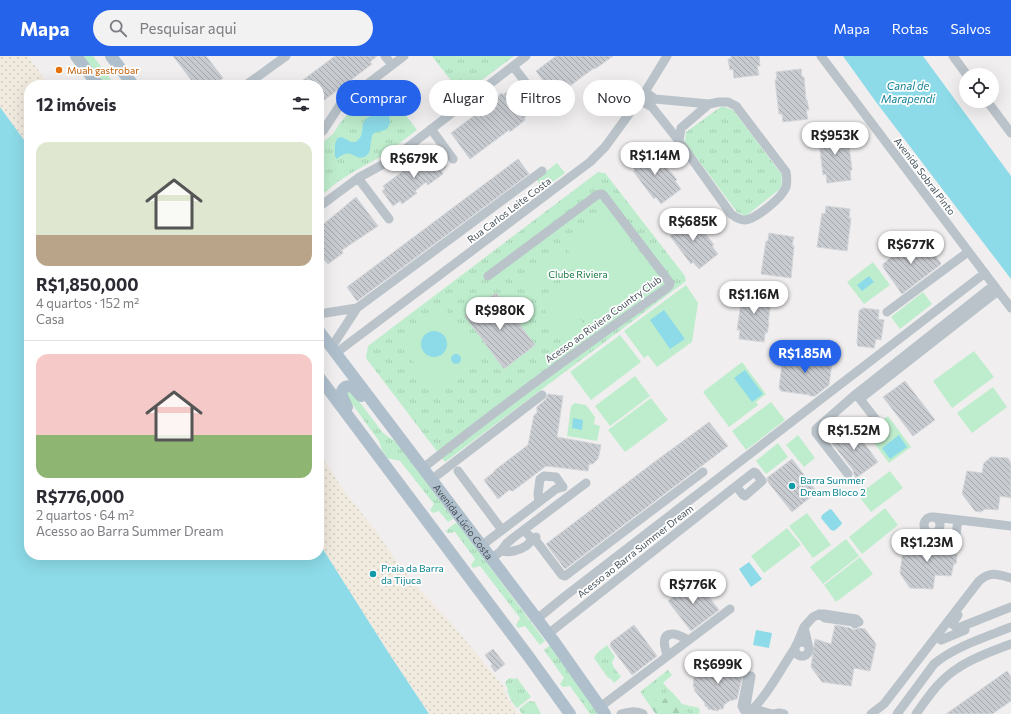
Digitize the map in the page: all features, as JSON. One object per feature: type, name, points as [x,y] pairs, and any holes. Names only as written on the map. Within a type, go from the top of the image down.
[{"type":"main road","points":[[76,56],[94,80]]},
{"type":"main road","points":[[111,56],[129,80]]},
{"type":"main road","name":"Avenida Lúcio Costa","points":[[324,338],[548,634],[603,710]]},
{"type":"main road","points":[[324,384],[570,714]]},
{"type":"main road","points":[[361,432],[341,394],[342,388],[346,386],[352,386],[388,422]]},
{"type":"street","points":[[253,80],[286,56]]},
{"type":"street","points":[[385,56],[393,61]]},
{"type":"street","points":[[324,125],[340,106],[393,61],[404,56]]},
{"type":"street","points":[[324,203],[358,178],[390,160],[526,56]]},
{"type":"street","name":"Rua Carlos Leite Costa","points":[[645,92],[667,56]]},
{"type":"street","name":"Avenida Sobral Pinto","points":[[821,56],[1011,308]]},
{"type":"street","points":[[953,56],[962,68]]},
{"type":"street","points":[[513,66],[524,80]]},
{"type":"street","points":[[645,92],[655,100],[709,104],[728,102],[736,106],[786,172],[786,188],[781,195],[755,216],[745,220],[731,214],[652,106],[645,103]]},
{"type":"street","points":[[679,141],[680,128],[709,104]]},
{"type":"street","points":[[991,108],[1011,133]]},
{"type":"street","name":"Rua Carlos Leite Costa","points":[[333,351],[590,162],[605,147],[627,116]]},
{"type":"street","points":[[433,127],[456,158]]},
{"type":"street","points":[[333,351],[357,308],[542,171]]},
{"type":"street","points":[[358,178],[389,219]]},
{"type":"street","name":"Acesso ao Riviera Country Club","points":[[423,468],[452,444],[498,410],[667,288],[670,283],[602,194],[488,276]]},
{"type":"street","points":[[887,312],[968,252]]},
{"type":"street","points":[[536,619],[985,273]]},
{"type":"street","points":[[848,474],[816,433],[816,429],[996,288]]},
{"type":"street","points":[[324,313],[357,308]]},
{"type":"street","points":[[431,480],[542,395]]},
{"type":"street","points":[[858,396],[877,421]]},
{"type":"street","points":[[458,471],[502,530]]},
{"type":"street","points":[[524,530],[534,538],[562,575],[565,576],[703,472]]},
{"type":"street","points":[[491,559],[501,551],[507,543],[586,483]]},
{"type":"street","name":"Acesso ao Barra Summer Dream","points":[[548,634],[736,486]]},
{"type":"street","points":[[481,546],[539,502]]},
{"type":"street","points":[[948,519],[938,530],[934,532],[929,532],[925,528],[925,521],[929,517],[934,517],[1011,526]]},
{"type":"street","points":[[934,517],[939,520],[940,527]]},
{"type":"street","points":[[954,549],[958,520]]},
{"type":"street","points":[[501,551],[505,552],[522,548],[534,538]]},
{"type":"street","points":[[871,714],[884,704],[979,581],[985,576],[993,574],[1011,578]]},
{"type":"street","points":[[879,714],[887,708],[941,640],[984,581],[993,577],[1011,582]]},
{"type":"street","points":[[952,624],[958,628],[1011,607]]},
{"type":"street","points":[[603,710],[667,656],[730,609]]},
{"type":"street","points":[[941,640],[1011,612]]},
{"type":"street","points":[[802,656],[797,655],[796,646],[804,627],[813,617],[819,614],[824,614],[856,619],[857,623]]},
{"type":"street","points":[[785,662],[807,655],[810,651],[810,646],[808,644],[804,627]]},
{"type":"street","points":[[897,714],[934,664],[941,658],[950,652],[1011,627]]},
{"type":"street","points":[[902,714],[935,669],[950,658],[1011,633]]},
{"type":"street","points":[[667,656],[664,640],[668,635],[674,634],[688,640]]},
{"type":"street","points":[[747,712],[771,686],[799,642],[808,644]]},
{"type":"street","points":[[916,714],[934,689],[956,669],[971,660],[1011,644]]},
{"type":"street","points":[[750,676],[742,706],[747,712],[784,714]]},
{"type":"street","points":[[621,714],[635,711],[643,714]]},
{"type":"green space","points":[[83,56],[93,56],[111,80],[101,80]]},
{"type":"green space","points":[[432,56],[514,56],[482,80],[450,80]]},
{"type":"green space","points":[[722,106],[733,110],[782,175],[781,188],[746,216],[737,212],[685,142],[686,132]]},
{"type":"green space","points":[[346,116],[406,116],[417,130],[382,156],[353,172],[324,193],[324,141],[333,134]]},
{"type":"green space","points":[[557,163],[565,173],[543,189],[536,179]]},
{"type":"green space","name":"Clube Riviera","points":[[598,172],[605,173],[685,276],[686,281],[445,462],[366,358],[368,346]]},
{"type":"green space","points":[[608,211],[626,235],[581,268],[563,244]]},
{"type":"green space","points":[[627,236],[656,275],[589,325],[560,286]]},
{"type":"green space","points":[[559,247],[574,267],[533,296],[519,277]]},
{"type":"green space","points":[[873,262],[890,285],[864,304],[847,282]]},
{"type":"green space","points":[[686,285],[698,303],[692,342],[657,367],[648,355],[644,358],[624,331]]},
{"type":"green space","points":[[558,288],[585,326],[566,340],[539,302]]},
{"type":"green space","points":[[923,292],[932,304],[900,329],[891,317]]},
{"type":"green space","points":[[442,305],[481,355],[435,390],[396,340]]},
{"type":"green space","points":[[620,335],[641,362],[591,400],[570,372]]},
{"type":"green space","points":[[974,351],[994,377],[952,408],[933,381]]},
{"type":"green space","points":[[742,362],[766,394],[756,402],[758,405],[729,427],[703,392]]},
{"type":"green space","points":[[635,376],[650,396],[610,426],[595,406]]},
{"type":"green space","points":[[993,387],[1007,407],[972,433],[957,413]]},
{"type":"green space","points":[[349,390],[383,433],[396,442],[453,519],[448,522],[439,511],[433,513],[430,510],[434,504],[400,461],[387,458],[379,441],[347,397],[346,393]]},
{"type":"green space","points":[[651,398],[668,420],[625,452],[608,430]]},
{"type":"green space","points":[[771,402],[785,420],[746,450],[732,431]]},
{"type":"green space","points":[[575,403],[586,405],[595,417],[594,424],[600,426],[597,441],[567,436],[571,406]]},
{"type":"green space","points":[[888,416],[911,447],[889,463],[866,432]]},
{"type":"green space","points":[[798,435],[815,458],[804,467],[786,445]]},
{"type":"green space","points":[[778,443],[788,457],[766,474],[756,461]]},
{"type":"green space","points":[[890,471],[903,488],[871,512],[858,495]]},
{"type":"green space","points":[[885,508],[898,525],[862,554],[849,537]]},
{"type":"green space","points":[[807,513],[831,545],[813,558],[789,526]]},
{"type":"green space","points":[[455,523],[458,524],[545,641],[540,645],[525,626],[518,628],[516,625],[520,618],[480,566],[473,568],[471,565],[475,559],[455,532],[448,533],[446,531]]},
{"type":"green space","points":[[787,528],[801,545],[764,573],[751,556]]},
{"type":"green space","points":[[846,539],[859,556],[823,584],[810,567]]},
{"type":"green space","points":[[860,557],[873,574],[836,602],[824,585]]},
{"type":"green space","points":[[607,645],[615,657],[612,662],[613,666],[621,677],[614,683],[608,678],[594,658],[597,653]]},
{"type":"green space","points":[[549,646],[599,714],[590,714],[570,686],[563,687],[560,684],[564,678],[544,650]]},
{"type":"green space","points":[[668,670],[672,675],[663,683],[682,704],[699,708],[699,714],[656,714],[641,693],[641,691]]},
{"type":"green space","points":[[510,678],[517,678],[531,697],[517,708],[512,702],[505,683]]},
{"type":"green space","points":[[668,690],[672,692],[679,700],[684,710],[692,714],[656,714],[650,706],[648,699],[651,697],[656,701],[661,701],[666,698],[666,692]]},
{"type":"green space","points":[[529,701],[535,702],[541,714],[522,714],[519,709]]},
{"type":"sand","points":[[0,56],[28,56],[45,80],[24,80],[24,140],[0,107]]},
{"type":"sand","name":"Praia da Barra da Tijuca","points":[[324,460],[344,491],[376,531],[397,562],[416,586],[451,623],[503,686],[509,701],[519,714],[429,714],[324,551]]},
{"type":"water","name":"Canal de Marapendi","points":[[843,56],[923,56],[959,105],[959,108],[961,108],[1011,176],[1011,279],[876,102]]},
{"type":"water","points":[[0,107],[24,140],[24,560],[324,560],[324,551],[429,714],[0,714]]},
{"type":"water","points":[[389,116],[390,123],[387,129],[373,134],[370,150],[367,155],[361,158],[346,154],[337,159],[335,156],[335,144],[337,139],[341,137],[352,142],[358,140],[361,135],[364,122],[368,117]]},
{"type":"water","points":[[869,276],[874,282],[862,291],[857,285]]},
{"type":"water","points":[[664,310],[685,339],[670,349],[650,320]]},
{"type":"water","points":[[434,331],[443,335],[447,344],[443,353],[434,357],[425,353],[421,344],[425,335]]},
{"type":"water","points":[[454,354],[458,354],[460,355],[460,363],[454,364],[451,361],[451,357]]},
{"type":"water","points":[[745,370],[763,394],[752,402],[734,378]]},
{"type":"water","points":[[573,418],[583,420],[582,430],[572,428]]},
{"type":"water","points":[[899,435],[907,447],[890,459],[882,448]]},
{"type":"water","points":[[830,509],[842,523],[834,531],[831,530],[821,518],[822,515]]},
{"type":"water","points":[[749,562],[762,579],[751,587],[739,569]]},
{"type":"water","points":[[756,630],[772,633],[769,648],[753,645]]},
{"type":"building","points":[[173,56],[206,56],[223,78],[220,80],[191,80]]},
{"type":"building","points":[[335,56],[377,56],[370,62],[372,64],[351,80],[336,80],[336,91],[324,100],[324,80],[303,80]]},
{"type":"building","points":[[556,56],[613,56],[575,82],[575,80],[543,80],[536,71]]},
{"type":"building","points":[[731,56],[759,56],[760,66],[757,66],[759,75],[734,78],[733,69],[730,70],[728,59],[731,59]]},
{"type":"building","points":[[801,69],[802,77],[804,77],[806,100],[809,110],[806,110],[808,119],[783,122],[782,114],[779,114],[775,80],[777,80],[776,72]]},
{"type":"building","points":[[506,92],[506,116],[526,116],[524,118],[525,120],[470,159],[451,133],[474,116],[498,116],[498,96],[502,93],[503,95]]},
{"type":"building","points":[[844,130],[846,138],[848,138],[852,170],[850,171],[851,180],[827,183],[826,174],[823,175],[819,141],[821,141],[820,132]]},
{"type":"building","points":[[650,148],[655,155],[657,154],[671,172],[681,189],[661,204],[656,197],[654,199],[633,171],[635,170],[630,163]]},
{"type":"building","points":[[429,152],[432,155],[436,153],[446,167],[441,171],[443,174],[428,185],[426,182],[415,191],[417,193],[402,204],[400,201],[393,206],[382,191],[385,189],[383,186]]},
{"type":"building","points":[[518,159],[529,174],[357,301],[347,287]]},
{"type":"building","points":[[356,197],[378,226],[342,250],[343,253],[328,264],[324,260],[324,224]]},
{"type":"building","points":[[826,206],[850,209],[849,218],[851,218],[847,251],[817,247],[822,213],[825,214]]},
{"type":"building","points":[[687,214],[692,221],[694,219],[708,237],[718,254],[699,269],[693,262],[691,264],[670,236],[672,235],[668,228]]},
{"type":"building","points":[[769,233],[794,237],[792,245],[794,246],[791,278],[761,274],[766,241],[768,241]]},
{"type":"building","points":[[918,237],[921,238],[941,263],[902,294],[883,267],[883,264]]},
{"type":"building","points":[[746,288],[770,292],[769,300],[771,301],[769,323],[767,333],[765,333],[764,342],[739,339],[740,330],[737,330],[742,296],[745,296]]},
{"type":"building","points":[[496,293],[535,345],[504,369],[465,316]]},
{"type":"building","points":[[863,308],[879,310],[878,319],[884,320],[881,340],[876,339],[874,348],[858,346],[857,343],[859,311]]},
{"type":"building","points":[[788,353],[830,359],[832,362],[829,385],[815,396],[781,391],[779,388],[783,356]]},
{"type":"building","points":[[905,381],[935,420],[913,436],[883,397]]},
{"type":"building","points":[[548,394],[563,396],[557,437],[601,445],[598,459],[593,464],[589,464],[588,471],[546,466],[513,491],[509,490],[498,499],[484,480],[528,445],[534,415],[537,413],[537,407],[546,399]]},
{"type":"building","points":[[709,422],[728,446],[565,569],[546,544]]},
{"type":"building","points":[[850,424],[878,462],[856,478],[853,470],[829,439]]},
{"type":"building","points":[[991,457],[1008,458],[1011,463],[1011,498],[1000,496],[998,510],[985,509],[981,512],[975,511],[962,494],[967,471],[982,473],[984,463]]},
{"type":"building","name":"Barra Summer Dream Bloco 2","points":[[792,459],[817,492],[792,512],[768,482],[767,478]]},
{"type":"building","points":[[926,536],[944,538],[949,544],[948,551],[954,555],[957,554],[956,564],[954,563],[951,576],[935,575],[933,589],[910,588],[900,573],[903,550],[918,551],[920,541]]},
{"type":"building","points":[[695,579],[719,610],[691,631],[668,601]]},
{"type":"building","points":[[634,625],[657,656],[632,675],[610,646],[611,642]]},
{"type":"building","points":[[835,625],[854,630],[859,628],[865,629],[876,644],[870,671],[854,668],[851,686],[822,682],[811,667],[815,639],[831,644]]},
{"type":"building","points":[[493,649],[505,664],[495,672],[491,666],[492,664],[485,655]]},
{"type":"building","points":[[714,660],[728,663],[728,667],[744,669],[737,699],[729,701],[724,705],[723,709],[719,709],[718,711],[708,709],[694,690],[695,687],[693,687],[694,677],[705,671]]},
{"type":"building","points":[[1007,671],[1011,677],[1011,701],[992,714],[946,714]]},
{"type":"place","name":"Muah gastrobar","points":[[59,70]]},
{"type":"place","name":"Barra Summer Dream Bloco 2","points":[[792,486]]},
{"type":"place","name":"Praia da Barra da Tijuca","points":[[373,574]]}]
